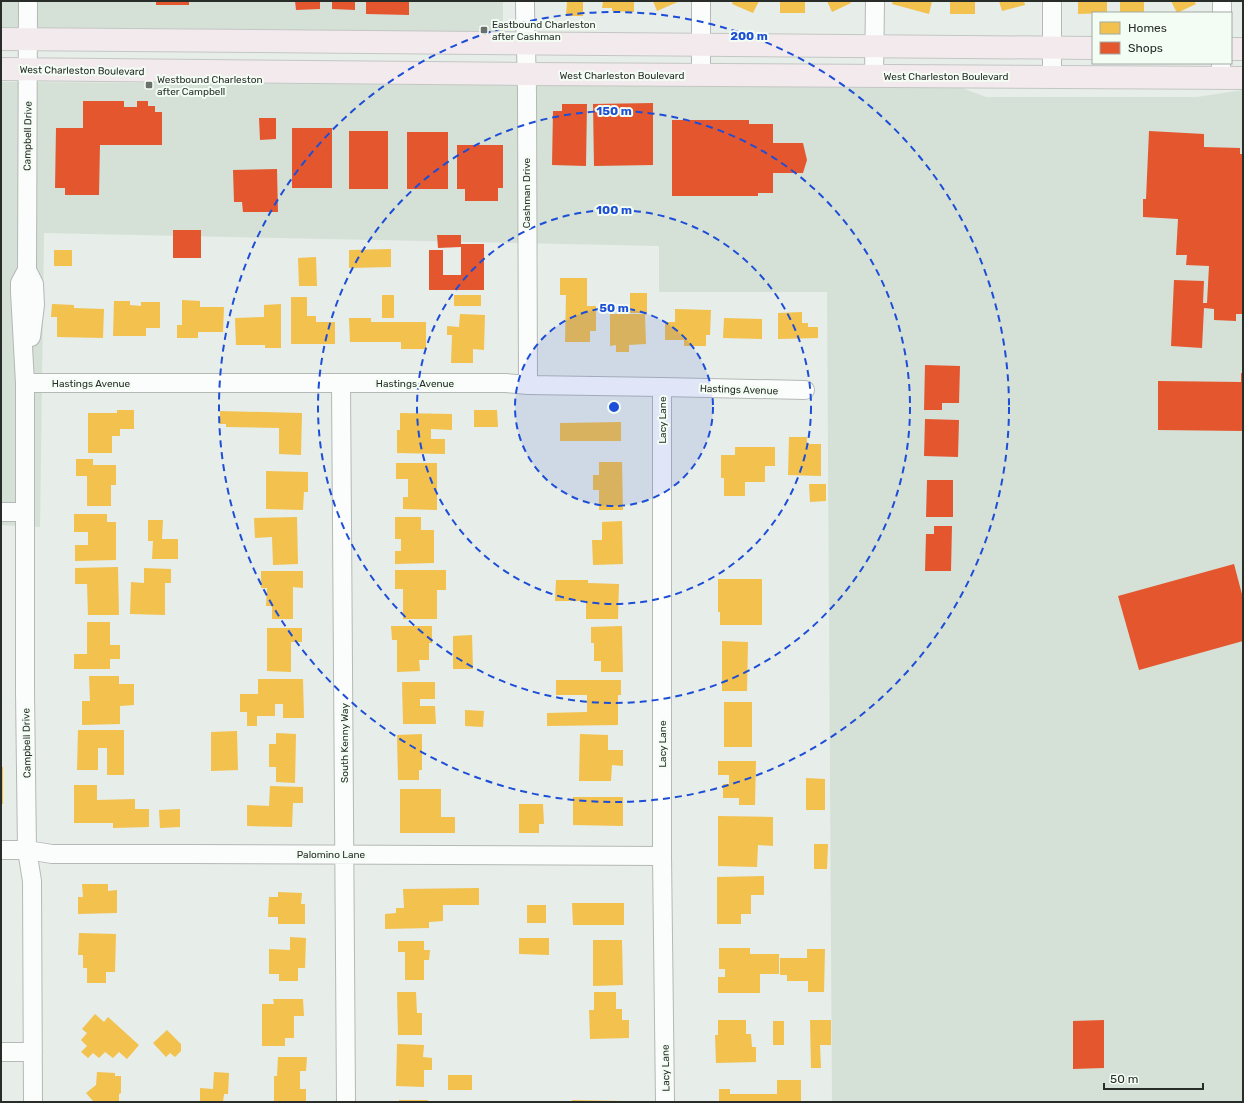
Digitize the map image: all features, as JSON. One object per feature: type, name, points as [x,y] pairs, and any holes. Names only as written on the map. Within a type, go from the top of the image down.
[{"type":"main road","points":[[1,39],[1092,48]]},
{"type":"main road","points":[[1232,49],[1243,49]]},
{"type":"main road","name":"West Charleston Boulevard","points":[[1,69],[1052,77],[1221,71],[1243,78]]},
{"type":"street","name":"Campbell Drive","points":[[28,1],[27,270],[34,284],[28,307],[25,383],[25,692],[27,850],[32,881],[33,1102]]},
{"type":"street","name":"Cashman Drive","points":[[525,1],[527,74],[526,233],[528,386]]},
{"type":"street","points":[[701,1],[701,75]]},
{"type":"street","points":[[874,76],[875,1]]},
{"type":"street","points":[[1052,1],[1052,77]]},
{"type":"street","points":[[1222,1],[1222,12]]},
{"type":"street","name":"Hastings Avenue","points":[[25,383],[506,383],[528,386],[805,390]]},
{"type":"street","name":"South Kenny Way","points":[[341,384],[346,1102]]},
{"type":"street","name":"Lacy Lane","points":[[662,387],[662,856],[665,1102]]},
{"type":"street","points":[[1,512],[25,512]]},
{"type":"street","name":"Palomino Lane","points":[[1,850],[27,850],[52,854],[662,856]]},
{"type":"street","points":[[1,1052],[33,1052]]},
{"type":"shaded area","points":[[1,1],[503,1],[503,33],[1,28]]},
{"type":"shaded area","points":[[1,82],[962,88],[986,97],[1197,97],[1243,90],[1243,1102],[832,1102],[827,292],[659,292],[659,246],[44,233],[40,527],[1,525]]},
{"type":"building: Homes","points":[[563,1],[583,1],[583,16],[566,16],[567,2]]},
{"type":"building: Homes","points":[[603,1],[634,1],[634,12],[612,11],[612,8],[602,8]]},
{"type":"building: Homes","points":[[653,1],[680,1],[657,11]]},
{"type":"building: Homes","points":[[733,1],[759,1],[753,13],[732,4]]},
{"type":"building: Homes","points":[[780,1],[805,1],[805,13],[780,13]]},
{"type":"building: Homes","points":[[827,1],[850,1],[851,3],[832,12]]},
{"type":"building: Homes","points":[[893,1],[932,1],[929,14],[892,4]]},
{"type":"building: Homes","points":[[950,1],[975,1],[975,14],[950,14]]},
{"type":"building: Homes","points":[[999,1],[1024,1],[1025,5],[1002,11]]},
{"type":"building: Homes","points":[[1078,1],[1107,1],[1107,12],[1078,14]]},
{"type":"building: Homes","points":[[1120,1],[1144,1],[1144,12],[1120,12]]},
{"type":"building: Homes","points":[[1171,1],[1194,1],[1196,4],[1179,12],[1176,12]]},
{"type":"building: Homes","points":[[391,249],[391,267],[349,268],[349,250]]},
{"type":"building: Homes","points":[[54,250],[72,250],[72,266],[54,266]]},
{"type":"building: Homes","points":[[316,257],[317,286],[299,286],[298,258]]},
{"type":"building: Homes","points":[[560,278],[587,278],[587,306],[596,306],[596,331],[590,331],[590,342],[565,342],[566,295],[560,295]]},
{"type":"building: Homes","points":[[630,293],[647,293],[647,313],[630,313]]},
{"type":"building: Homes","points":[[382,295],[394,295],[394,318],[382,318]]},
{"type":"building: Homes","points":[[454,295],[481,295],[481,306],[454,306]]},
{"type":"building: Homes","points":[[291,297],[307,297],[307,316],[316,316],[316,322],[335,322],[335,344],[291,344]]},
{"type":"building: Homes","points":[[182,300],[200,301],[200,307],[224,307],[223,332],[198,332],[198,338],[177,338],[177,325],[182,325]]},
{"type":"building: Homes","points":[[114,301],[130,301],[130,305],[141,306],[141,302],[160,302],[160,328],[146,328],[146,336],[113,336]]},
{"type":"building: Homes","points":[[52,304],[74,305],[74,308],[104,309],[103,338],[57,337],[57,317],[51,317]]},
{"type":"building: Homes","points":[[281,304],[281,348],[265,348],[265,345],[236,345],[235,318],[264,317],[264,305]]},
{"type":"building: Homes","points":[[675,309],[711,310],[710,335],[706,335],[706,346],[684,346],[684,340],[665,340],[665,322],[675,322]]},
{"type":"building: Homes","points":[[802,312],[802,323],[808,323],[808,327],[818,327],[818,338],[778,339],[778,313]]},
{"type":"building: Homes","points":[[460,314],[485,315],[484,350],[473,349],[473,363],[451,363],[452,335],[447,335],[447,326],[459,327]]},
{"type":"building: Homes","points":[[610,314],[645,314],[646,344],[629,345],[629,352],[616,352],[616,345],[610,346]]},
{"type":"building: Homes","points":[[349,318],[371,318],[371,322],[426,322],[426,349],[401,349],[401,342],[350,342]]},
{"type":"building: Homes","points":[[724,318],[762,319],[762,339],[723,338]]},
{"type":"building: Homes","points":[[117,410],[134,410],[134,429],[120,429],[120,436],[112,436],[112,453],[88,453],[88,413],[117,413]]},
{"type":"building: Homes","points":[[474,410],[497,410],[498,427],[474,427]]},
{"type":"building: Homes","points":[[220,411],[302,413],[301,455],[279,454],[279,428],[226,427],[226,424],[220,424]]},
{"type":"building: Homes","points":[[400,413],[452,414],[452,430],[431,429],[431,439],[445,439],[445,454],[397,453],[397,430],[400,430]]},
{"type":"building: Homes","points":[[621,422],[621,441],[560,441],[560,423]]},
{"type":"building: Homes","points":[[789,437],[807,437],[807,444],[821,444],[821,476],[788,475]]},
{"type":"building: Homes","points":[[735,447],[775,447],[775,466],[765,466],[765,482],[745,482],[745,496],[724,496],[724,478],[721,478],[721,455],[735,455]]},
{"type":"building: Homes","points":[[76,459],[93,459],[93,465],[116,465],[116,485],[111,485],[111,506],[87,506],[87,476],[76,476]]},
{"type":"building: Homes","points":[[599,462],[622,462],[623,510],[599,510],[599,490],[593,490],[593,475],[599,475]]},
{"type":"building: Homes","points":[[396,463],[437,463],[437,510],[403,509],[403,497],[408,497],[408,479],[396,479]]},
{"type":"building: Homes","points":[[266,471],[308,472],[308,492],[304,492],[303,510],[266,509]]},
{"type":"building: Homes","points":[[809,484],[826,484],[826,501],[810,502]]},
{"type":"building: Homes","points":[[74,514],[107,514],[107,522],[116,522],[116,560],[75,561],[75,545],[88,545],[88,532],[74,532]]},
{"type":"building: Homes","points":[[297,517],[298,564],[273,565],[272,537],[255,538],[254,518]]},
{"type":"building: Homes","points":[[395,517],[421,517],[421,530],[434,530],[434,563],[395,564],[395,551],[401,551],[401,539],[395,539]]},
{"type":"building: Homes","points":[[148,520],[163,520],[162,539],[178,539],[178,559],[152,559],[153,541],[148,541]]},
{"type":"building: Homes","points":[[622,521],[623,564],[593,565],[592,540],[602,540],[602,522]]},
{"type":"building: Homes","points":[[118,567],[119,615],[88,615],[87,584],[75,584],[75,568]]},
{"type":"building: Homes","points":[[144,568],[171,569],[171,583],[165,583],[165,615],[130,614],[131,582],[144,583]]},
{"type":"building: Homes","points":[[395,570],[446,570],[446,590],[437,590],[437,619],[403,619],[403,589],[395,589]]},
{"type":"building: Homes","points":[[261,571],[303,571],[303,588],[293,587],[293,619],[272,619],[272,606],[266,606],[267,588],[261,588]]},
{"type":"building: Homes","points":[[718,579],[762,579],[762,625],[720,625],[720,612],[718,612]]},
{"type":"building: Homes","points":[[556,580],[588,580],[588,583],[619,584],[618,619],[586,619],[586,601],[555,601]]},
{"type":"building: Homes","points":[[87,622],[110,622],[110,645],[120,645],[120,659],[110,659],[110,669],[74,669],[74,654],[87,654]]},
{"type":"building: Homes","points":[[391,626],[432,626],[432,643],[429,643],[429,660],[419,660],[420,671],[397,672],[397,640],[392,640]]},
{"type":"building: Homes","points":[[622,626],[623,672],[601,672],[601,661],[594,661],[594,643],[591,643],[591,627]]},
{"type":"building: Homes","points":[[267,628],[302,628],[302,642],[291,642],[291,672],[267,671]]},
{"type":"building: Homes","points":[[472,635],[473,669],[453,669],[453,636]]},
{"type":"building: Homes","points":[[722,641],[748,642],[747,691],[722,691]]},
{"type":"building: Homes","points":[[89,676],[119,676],[119,684],[134,684],[134,705],[120,706],[120,724],[82,725],[82,701],[90,701]]},
{"type":"building: Homes","points":[[258,679],[303,679],[304,718],[283,718],[283,704],[275,704],[275,716],[257,716],[257,726],[247,726],[247,712],[240,712],[240,694],[258,694]]},
{"type":"building: Homes","points":[[556,680],[621,680],[621,695],[618,695],[618,725],[547,726],[547,713],[587,712],[587,695],[556,695]]},
{"type":"building: Homes","points":[[402,682],[435,682],[435,699],[420,699],[420,706],[435,706],[436,724],[403,724]]},
{"type":"building: Homes","points":[[724,702],[752,702],[752,747],[724,747]]},
{"type":"building: Homes","points":[[465,710],[484,711],[483,727],[465,726]]},
{"type":"building: Homes","points":[[78,730],[124,730],[124,775],[107,775],[107,748],[98,748],[98,770],[77,770]]},
{"type":"building: Homes","points":[[237,731],[238,770],[211,771],[211,732]]},
{"type":"building: Homes","points":[[276,733],[296,734],[295,783],[276,782],[276,767],[269,767],[269,744],[276,744]]},
{"type":"building: Homes","points":[[422,734],[422,770],[419,770],[419,780],[398,780],[397,735]]},
{"type":"building: Homes","points":[[580,734],[608,735],[608,750],[623,750],[623,766],[612,765],[611,781],[579,781]]},
{"type":"building: Homes","points":[[718,761],[756,761],[755,805],[739,805],[739,798],[723,798],[723,784],[729,784],[729,775],[718,775]]},
{"type":"building: Homes","points":[[1,767],[3,767],[3,804],[1,804]]},
{"type":"building: Homes","points":[[806,778],[825,779],[825,810],[806,810]]},
{"type":"building: Homes","points":[[74,785],[97,785],[97,800],[135,799],[135,809],[149,809],[149,827],[113,828],[113,823],[74,823]]},
{"type":"building: Homes","points":[[270,786],[303,787],[303,803],[293,803],[292,827],[247,826],[247,805],[269,806]]},
{"type":"building: Homes","points":[[400,789],[441,789],[441,817],[455,817],[455,833],[400,833]]},
{"type":"building: Homes","points":[[573,797],[623,797],[623,826],[573,825]]},
{"type":"building: Homes","points":[[519,804],[543,804],[544,824],[539,824],[539,833],[519,833]]},
{"type":"building: Homes","points":[[180,809],[180,827],[160,828],[159,810]]},
{"type":"building: Homes","points":[[718,816],[773,817],[773,846],[758,845],[757,867],[718,866]]},
{"type":"building: Homes","points":[[814,844],[828,844],[827,869],[814,869]]},
{"type":"building: Homes","points":[[764,876],[764,895],[751,895],[751,914],[741,914],[741,924],[717,924],[717,877]]},
{"type":"building: Homes","points":[[82,884],[108,884],[108,891],[117,890],[117,913],[78,914],[78,897],[83,897]]},
{"type":"building: Homes","points":[[479,888],[479,905],[443,905],[443,921],[429,922],[429,928],[385,929],[385,914],[396,913],[396,908],[404,908],[403,889]]},
{"type":"building: Homes","points":[[278,892],[302,893],[301,904],[305,904],[305,924],[278,924],[278,917],[268,917],[269,897],[278,897]]},
{"type":"building: Homes","points":[[572,903],[624,903],[624,925],[573,925]]},
{"type":"building: Homes","points":[[527,905],[546,905],[546,923],[527,923]]},
{"type":"building: Homes","points":[[79,933],[116,934],[115,972],[106,972],[106,983],[87,983],[87,968],[83,968],[83,955],[78,955]]},
{"type":"building: Homes","points":[[290,937],[306,938],[305,968],[298,968],[298,981],[279,981],[279,974],[269,974],[269,949],[290,950]]},
{"type":"building: Homes","points":[[519,938],[549,938],[549,955],[519,954]]},
{"type":"building: Homes","points":[[593,940],[622,940],[623,985],[593,986]]},
{"type":"building: Homes","points":[[398,941],[424,941],[424,950],[430,950],[429,960],[424,960],[424,980],[405,980],[405,952],[398,952]]},
{"type":"building: Homes","points":[[719,948],[750,948],[750,954],[779,954],[779,974],[760,974],[760,993],[718,993],[718,977],[725,977],[725,969],[719,969]]},
{"type":"building: Homes","points":[[807,949],[825,949],[824,992],[808,992],[808,981],[787,981],[787,975],[780,975],[780,958],[807,958]]},
{"type":"building: Homes","points":[[397,992],[416,992],[417,1013],[422,1013],[422,1035],[398,1035]]},
{"type":"building: Homes","points":[[594,992],[616,992],[616,1009],[622,1009],[622,1020],[629,1020],[629,1038],[590,1039],[589,1010],[594,1010]]},
{"type":"building: Homes","points":[[273,999],[303,999],[304,1016],[294,1016],[294,1038],[285,1038],[285,1046],[262,1046],[262,1004],[274,1004]]},
{"type":"building: Homes","points":[[95,1014],[104,1022],[108,1017],[139,1045],[127,1059],[119,1052],[113,1058],[105,1052],[99,1058],[93,1053],[88,1058],[81,1052],[87,1046],[81,1040],[87,1033],[82,1029]]},
{"type":"building: Homes","points":[[718,1020],[746,1020],[746,1034],[751,1034],[752,1047],[756,1047],[756,1062],[716,1063],[715,1035],[718,1035]]},
{"type":"building: Homes","points":[[810,1020],[831,1020],[831,1045],[820,1045],[821,1068],[811,1068]]},
{"type":"building: Homes","points":[[773,1021],[784,1021],[784,1045],[773,1045]]},
{"type":"building: Homes","points":[[167,1030],[181,1044],[181,1051],[175,1057],[170,1053],[166,1057],[153,1043]]},
{"type":"building: Homes","points":[[397,1044],[424,1045],[423,1057],[432,1058],[432,1070],[424,1070],[424,1087],[396,1086]]},
{"type":"building: Homes","points":[[278,1057],[307,1057],[306,1071],[300,1071],[300,1089],[306,1089],[306,1102],[274,1102],[274,1076],[277,1076]]},
{"type":"building: Homes","points":[[97,1072],[115,1073],[115,1076],[121,1076],[121,1093],[119,1094],[119,1101],[88,1102],[93,1101],[86,1093],[96,1085]]},
{"type":"building: Homes","points":[[214,1072],[229,1073],[228,1094],[224,1094],[223,1102],[200,1102],[200,1088],[213,1089]]},
{"type":"building: Homes","points":[[448,1075],[472,1075],[472,1090],[448,1090]]},
{"type":"building: Homes","points":[[777,1080],[801,1080],[801,1102],[719,1102],[719,1089],[730,1089],[730,1094],[777,1094]]},
{"type":"building: Homes","points":[[399,1100],[428,1100],[428,1102],[399,1102]]},
{"type":"building: Homes","points":[[572,1100],[624,1101],[624,1102],[572,1102]]},
{"type":"building: Shops","points":[[156,1],[189,1],[189,5],[156,5]]},
{"type":"building: Shops","points":[[295,1],[320,1],[320,9],[296,10]]},
{"type":"building: Shops","points":[[332,1],[355,1],[355,10],[332,9]]},
{"type":"building: Shops","points":[[366,1],[409,1],[409,15],[366,14]]},
{"type":"building: Shops","points":[[83,101],[124,101],[124,107],[137,107],[137,101],[148,101],[148,106],[155,106],[155,112],[162,112],[162,145],[100,145],[99,195],[65,195],[65,188],[55,188],[56,128],[83,128]]},
{"type":"building: Shops","points":[[653,103],[653,165],[594,166],[593,104]]},
{"type":"building: Shops","points":[[562,104],[587,104],[586,166],[552,165],[553,111],[562,111]]},
{"type":"building: Shops","points":[[259,118],[276,118],[276,139],[260,140]]},
{"type":"building: Shops","points":[[672,120],[749,120],[749,124],[773,124],[773,143],[803,143],[807,160],[803,173],[773,173],[773,193],[758,193],[758,196],[672,196]]},
{"type":"building: Shops","points":[[292,128],[332,128],[332,188],[292,188]]},
{"type":"building: Shops","points":[[349,131],[388,131],[388,189],[349,189]]},
{"type":"building: Shops","points":[[1149,131],[1204,134],[1204,147],[1240,148],[1240,154],[1243,154],[1243,314],[1236,314],[1236,321],[1214,320],[1214,309],[1204,308],[1202,348],[1171,346],[1174,280],[1204,281],[1203,303],[1207,303],[1209,266],[1186,265],[1187,255],[1176,255],[1178,219],[1143,217],[1143,199],[1146,199]]},
{"type":"building: Shops","points":[[407,132],[448,132],[448,189],[407,189]]},
{"type":"building: Shops","points":[[457,145],[503,145],[503,188],[498,188],[498,201],[465,201],[465,189],[457,189]]},
{"type":"building: Shops","points":[[277,169],[278,212],[243,212],[242,202],[234,202],[233,170]]},
{"type":"building: Shops","points":[[173,230],[201,230],[201,258],[173,258]]},
{"type":"building: Shops","points":[[437,235],[461,235],[461,244],[484,244],[484,290],[429,290],[429,250],[443,250],[443,275],[461,275],[461,247],[438,248]]},
{"type":"building: Shops","points":[[925,365],[960,366],[959,403],[942,403],[942,410],[924,410]]},
{"type":"building: Shops","points":[[1241,373],[1243,373],[1243,431],[1158,430],[1158,381],[1241,382]]},
{"type":"building: Shops","points":[[925,419],[959,420],[958,457],[924,456]]},
{"type":"building: Shops","points":[[927,480],[953,480],[953,517],[926,517]]},
{"type":"building: Shops","points":[[934,526],[952,526],[951,571],[925,571],[926,534],[934,534]]},
{"type":"building: Shops","points":[[1234,564],[1243,598],[1243,641],[1139,670],[1118,596]]},
{"type":"building: Shops","points":[[1104,1020],[1104,1068],[1073,1069],[1073,1021]]},
{"type":"place","name":"Eastbound Charleston after Cashman","points":[[484,30]]},
{"type":"place","name":"Westbound Charleston after Campbell","points":[[149,85]]}]
